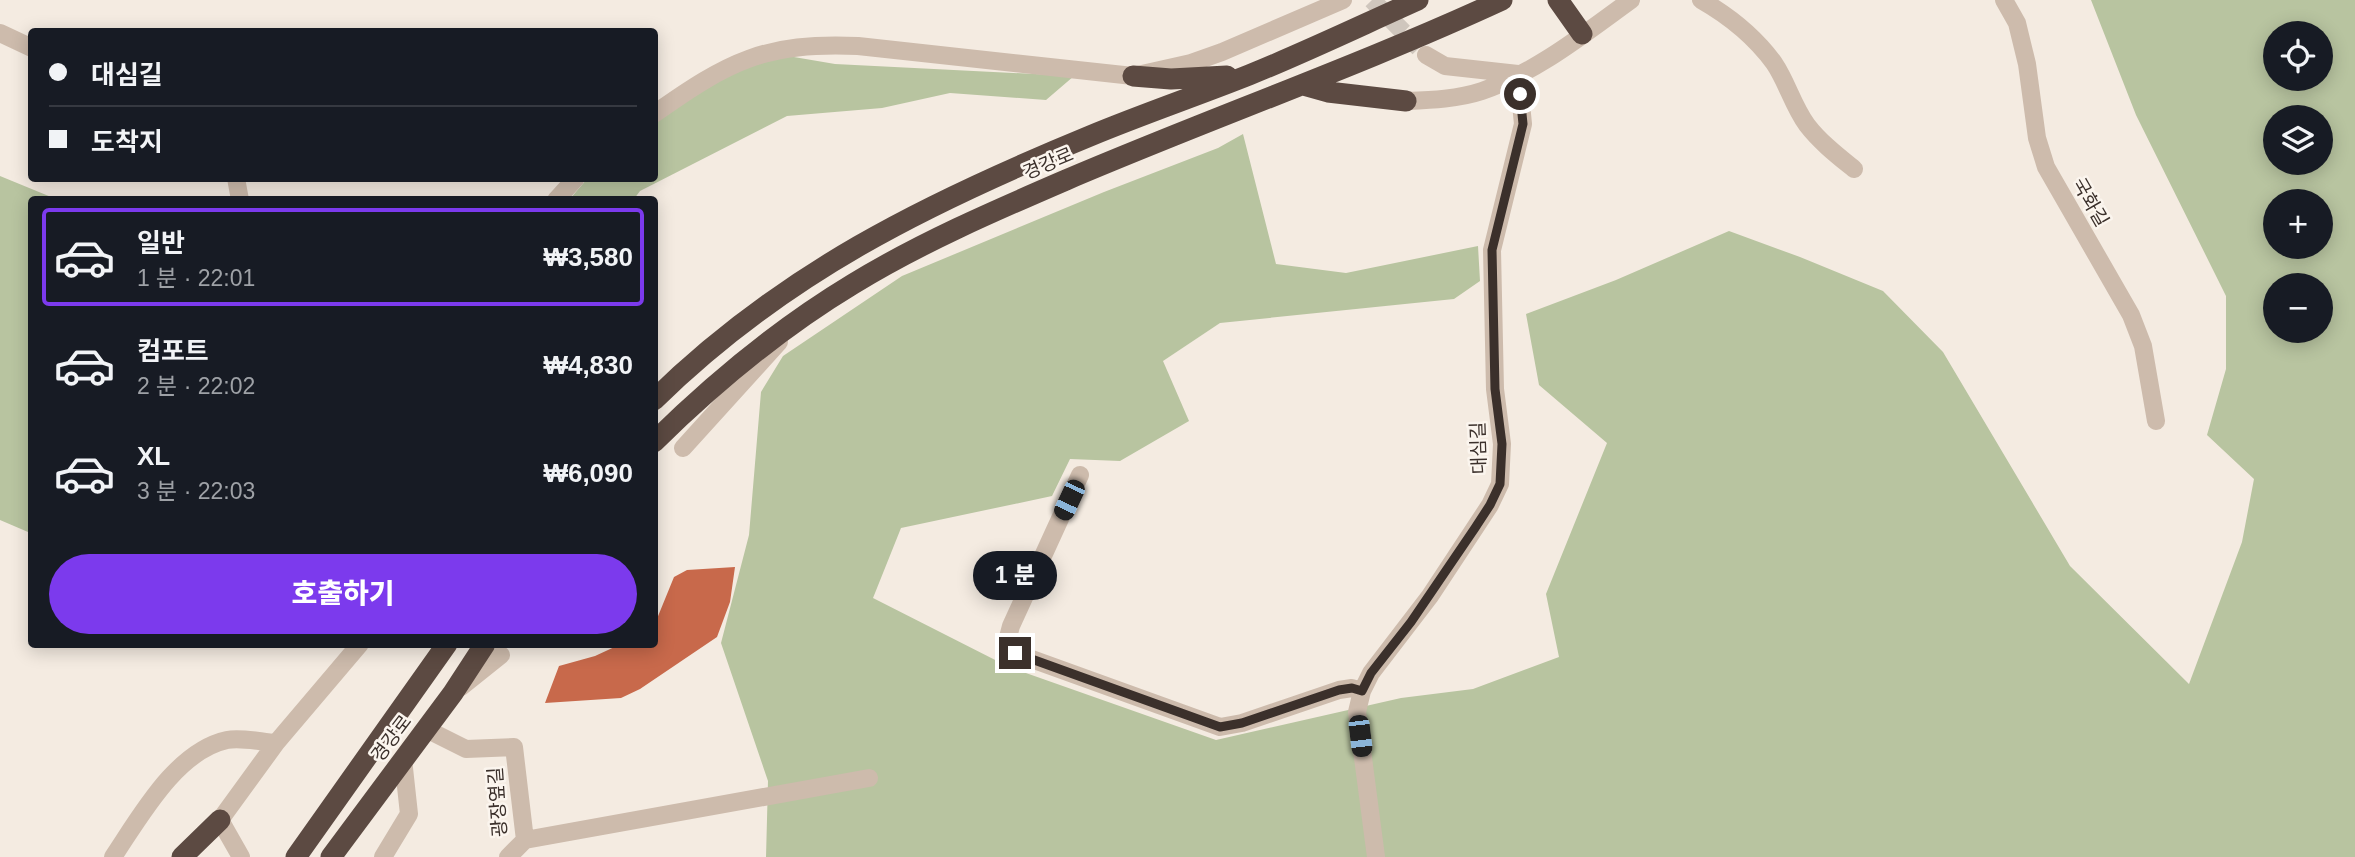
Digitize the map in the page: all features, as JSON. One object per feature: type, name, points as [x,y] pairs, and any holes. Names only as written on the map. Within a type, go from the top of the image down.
[{"type":"highway","name":"경강로","points":[[658,396],[730,332],[837,257],[893,226],[965,190],[1092,135],[1250,74],[1418,0]]},
{"type":"highway","name":"경강로","points":[[658,438],[744,359],[800,319],[852,284],[969,223],[1106,163],[1418,39],[1502,0]]},
{"type":"highway","points":[[1558,0],[1582,34]]},
{"type":"highway","points":[[1133,76],[1171,79],[1250,74]]},
{"type":"highway","points":[[1303,85],[1328,92],[1406,101]]},
{"type":"highway","name":"경강로","points":[[296,857],[444,648]]},
{"type":"highway","name":"경강로","points":[[331,857],[453,693],[493,649]]},
{"type":"highway","points":[[182,857],[220,820]]},
{"type":"street","points":[[658,111],[722,69],[752,56],[783,48],[818,44],[858,46],[1133,76],[1191,63],[1222,52],[1343,0]]},
{"type":"street","points":[[1406,101],[1440,99],[1481,91],[1551,58],[1631,0]]},
{"type":"street","points":[[1701,0],[1727,15],[1751,38],[1773,63],[1807,125],[1854,169]]},
{"type":"street","name":"국화길","points":[[2004,0],[2017,23],[2037,138],[2046,167],[2132,315],[2143,346],[2156,421]]},
{"type":"street","points":[[0,33],[28,46]]},
{"type":"street","points":[[1426,55],[1445,66],[1518,74]]},
{"type":"street","name":"대심길","points":[[1376,857],[1357,712],[1362,691],[1371,673],[1411,622],[1475,528],[1500,484],[1502,444],[1495,389],[1492,250],[1523,124],[1518,74]]},
{"type":"street","points":[[560,196],[572,182]]},
{"type":"street","points":[[683,448],[800,319]]},
{"type":"street","points":[[1080,475],[1011,626],[1007,641],[1015,653],[1220,727],[1242,723],[1339,690],[1352,688],[1362,691]]},
{"type":"street","points":[[242,857],[220,820],[275,743],[357,648]]},
{"type":"street","name":"광장옆길","points":[[426,729],[466,749],[514,747],[525,840],[508,857]]},
{"type":"street","points":[[113,857],[167,780],[186,761],[228,740],[275,743]]},
{"type":"street","points":[[383,857],[409,814],[403,759]]},
{"type":"street","points":[[525,840],[869,778]]},
{"type":"green space","points":[[2091,0],[2355,0],[2355,857],[766,857],[768,781],[721,643],[749,535],[761,392],[783,356],[902,276],[1218,148],[1243,134],[1276,264],[1346,273],[1478,246],[1480,281],[1454,299],[1220,323],[1163,361],[1189,421],[1120,461],[1070,459],[1052,496],[901,528],[873,598],[1009,667],[1216,740],[1401,698],[1473,689],[1559,657],[1546,594],[1607,443],[1539,385],[1526,314],[1616,280],[1729,231],[1883,291],[1943,352],[2070,566],[2189,684],[2242,542],[2254,479],[2207,435],[2226,369],[2226,296],[2136,115]]},
{"type":"green space","points":[[788,56],[835,64],[1074,76],[1046,100],[950,93],[882,108],[787,116],[658,182],[658,118],[754,60]]},
{"type":"green space","points":[[0,176],[49,196],[28,196],[28,532],[0,520]]},
{"type":"green space","points":[[584,182],[658,182],[640,191],[636,196],[572,196]]},
{"type":"building","points":[[735,567],[730,602],[717,637],[640,689],[621,698],[545,703],[559,666],[612,648],[658,648],[658,616],[674,577],[687,570]]},
{"type":"tunnel","points":[[1372,0],[1419,48]]},
{"type":"route","points":[[1015,653],[1220,727],[1242,723],[1339,690],[1352,688],[1362,691],[1371,673],[1430,596],[1490,505],[1500,484],[1502,444],[1495,389],[1492,250],[1523,124],[1520,94]]}]
